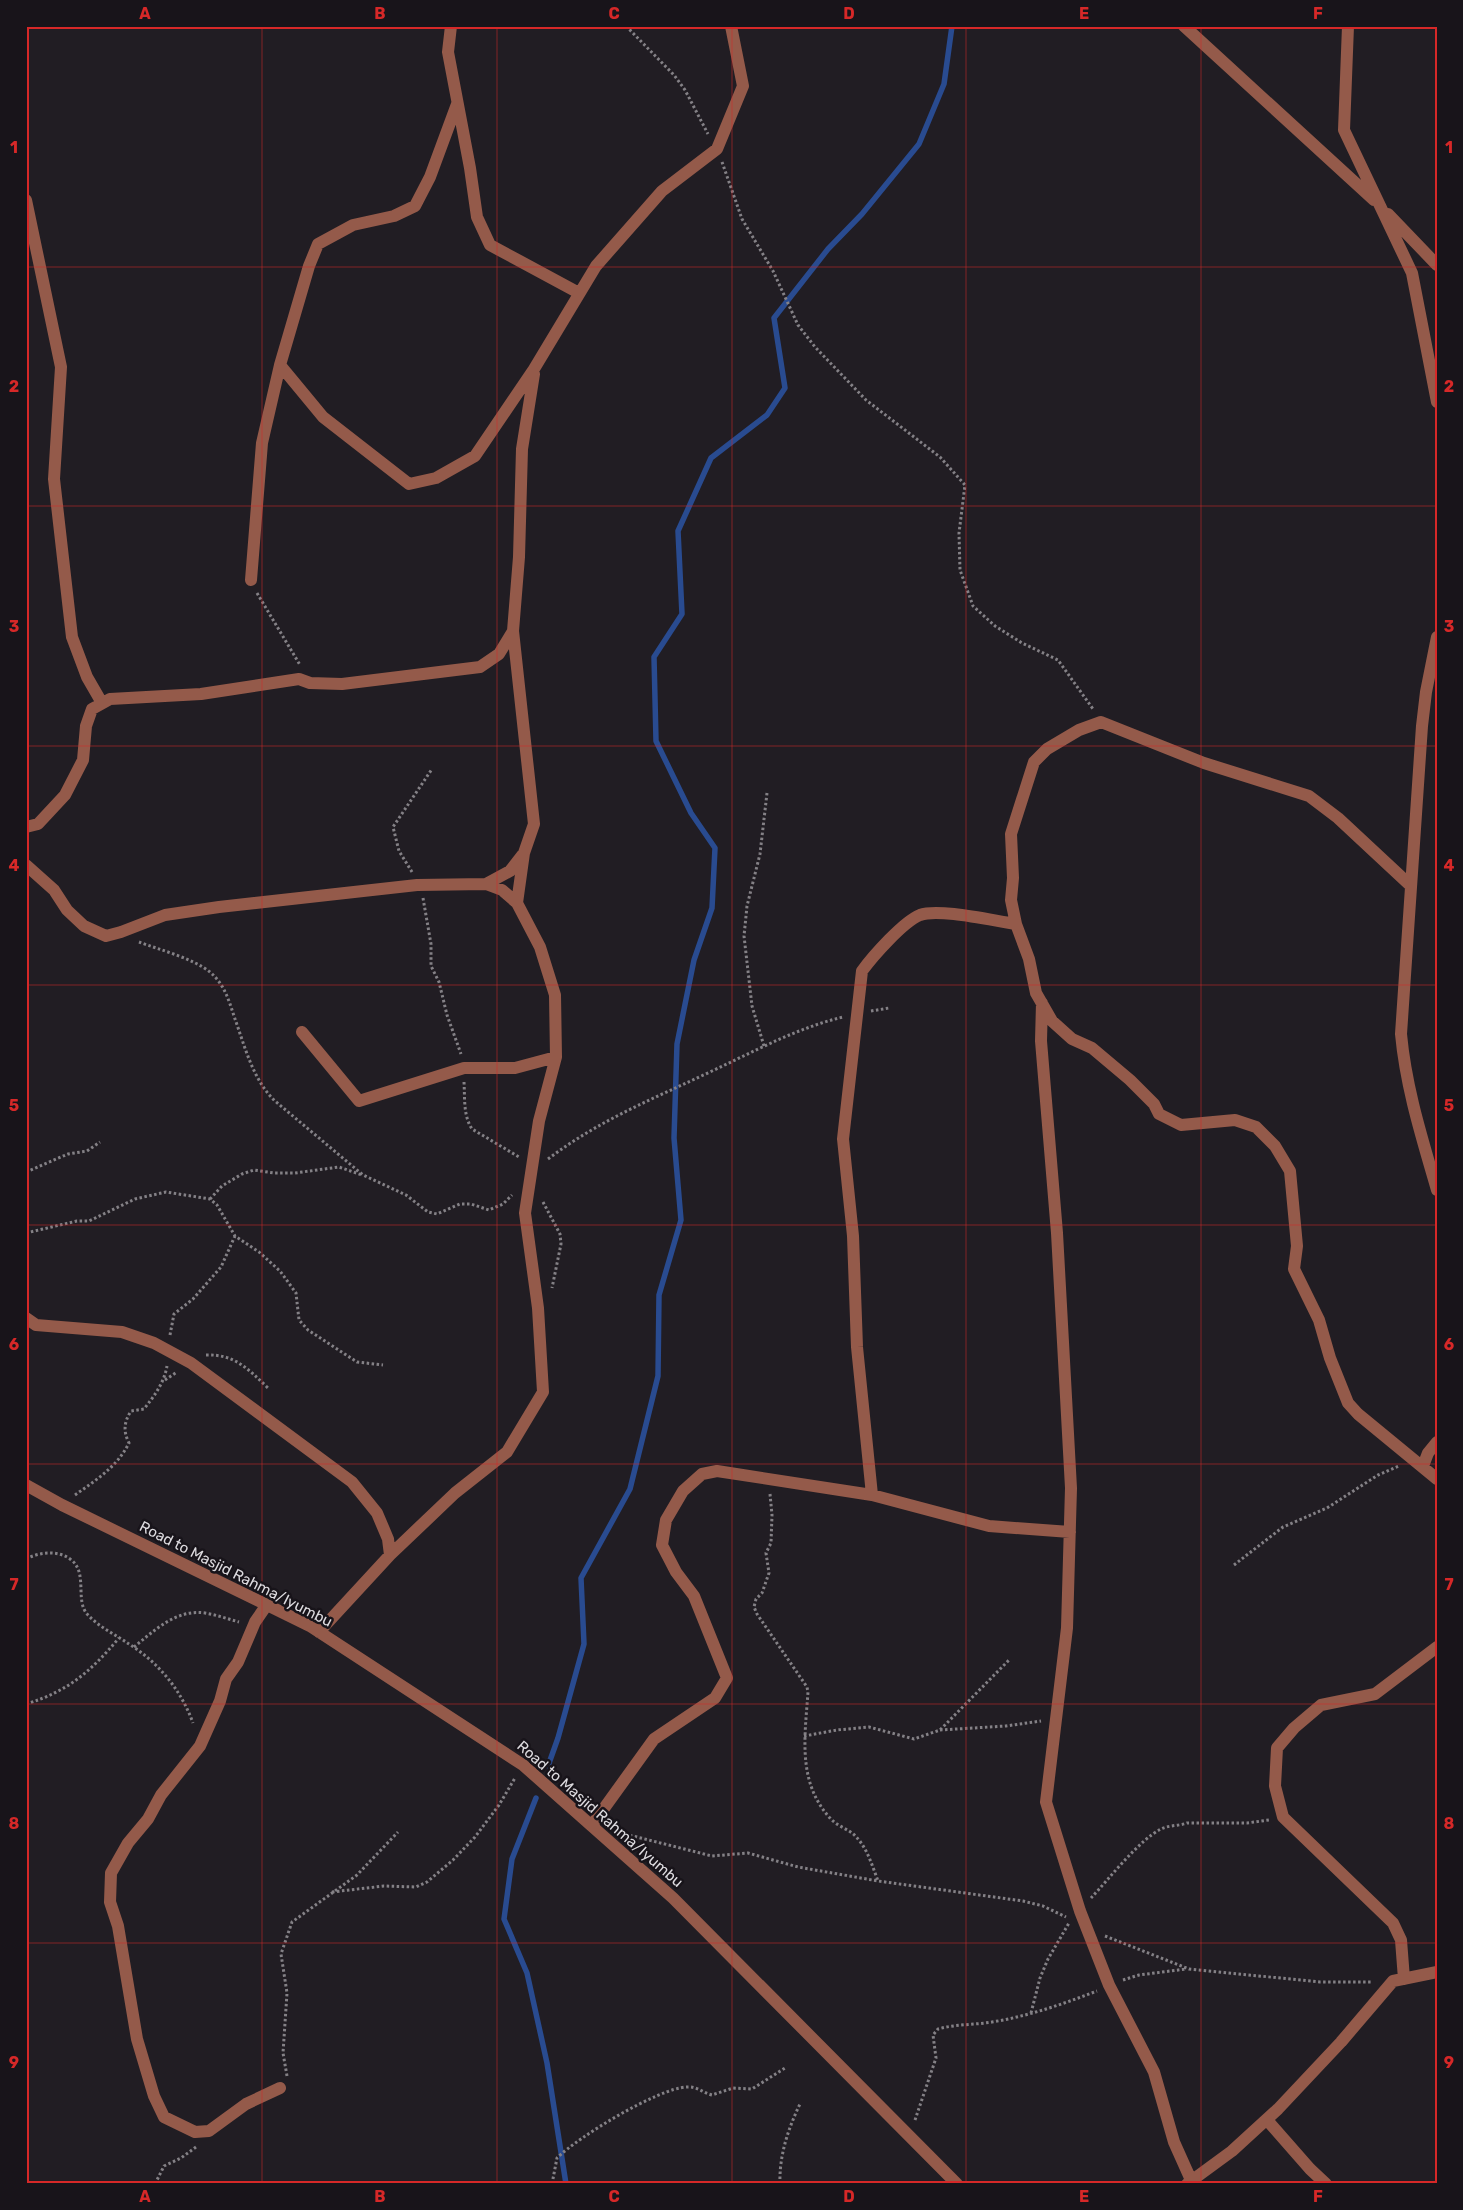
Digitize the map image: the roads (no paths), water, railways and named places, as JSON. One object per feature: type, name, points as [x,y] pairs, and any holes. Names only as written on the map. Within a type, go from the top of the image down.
[{"type":"street","points":[[451,26],[448,52],[470,168],[477,217],[490,245],[579,294]]},
{"type":"street","points":[[280,366],[324,417],[409,484],[436,478],[475,456],[534,369],[596,266],[662,191],[717,149],[744,86],[732,26]]},
{"type":"street","points":[[1184,26],[1379,205],[1437,265]]},
{"type":"street","points":[[1348,26],[1344,130],[1412,273],[1437,402]]},
{"type":"street","points":[[251,580],[262,443],[280,366],[309,266],[318,244],[354,225],[394,216],[415,206],[430,177],[457,104]]},
{"type":"street","points":[[26,200],[61,366],[54,479],[72,637],[87,677],[102,703]]},
{"type":"street","points":[[517,903],[524,853],[534,824],[513,631],[519,557],[522,448],[534,369]]},
{"type":"street","points":[[26,827],[38,824],[65,795],[83,760],[86,726],[92,709],[110,698],[201,694],[299,680],[310,683],[342,684],[480,667],[499,654],[513,631]]},
{"type":"street","points":[[1437,637],[1426,692],[1401,1034],[1404,1067],[1413,1108],[1437,1190]]},
{"type":"street","points":[[1411,886],[1338,818],[1309,796],[1204,763],[1101,722],[1078,730],[1046,749],[1034,762],[1011,834],[1013,878],[1010,900],[1016,924],[1029,959],[1036,993],[1052,1021],[1072,1039],[1092,1048],[1130,1080],[1154,1104],[1159,1114],[1181,1125],[1235,1120],[1256,1127],[1275,1146],[1290,1171],[1297,1246],[1294,1269],[1319,1320],[1330,1358],[1348,1403],[1358,1414],[1437,1478]]},
{"type":"street","points":[[486,884],[510,871],[524,853]]},
{"type":"street","points":[[26,865],[54,890],[67,910],[84,926],[106,936],[165,915],[314,895],[418,885],[486,884],[502,890],[517,903],[540,947],[555,994],[556,1057],[538,1121],[525,1213],[538,1308],[543,1392],[507,1452],[456,1493],[390,1555],[319,1632]]},
{"type":"street","points":[[872,1495],[857,1347],[853,1236],[843,1139],[862,971],[873,956],[910,920],[922,914],[971,917],[1016,924]]},
{"type":"street","points":[[1042,1002],[1041,1041],[1057,1233],[1069,1459],[1070,1532],[1067,1628],[1046,1802],[1080,1911],[1109,1985],[1154,2072],[1174,2142],[1189,2182],[1232,2152],[1267,2120],[1398,1980],[1437,1972]]},
{"type":"street","points":[[302,1032],[359,1101],[464,1068],[515,1068],[556,1057]]},
{"type":"street","points":[[26,1318],[36,1325],[122,1332],[154,1343],[191,1363],[352,1482],[377,1513],[388,1539],[390,1555]]},
{"type":"street","points":[[1420,1463],[1437,1442]]},
{"type":"street","points":[[592,1825],[654,1740],[715,1698],[727,1678],[712,1636],[694,1596],[676,1572],[662,1545],[666,1520],[683,1491],[702,1474],[717,1471],[872,1495],[989,1526],[1070,1532]]},
{"type":"street","name":"Road to Masjid Rahma/Iyumbu","points":[[27,1486],[319,1632],[523,1765],[673,1898],[956,2184]]},
{"type":"street","points":[[266,1606],[254,1622],[238,1662],[226,1679],[220,1701],[200,1746],[161,1795],[148,1819],[128,1843],[112,1873],[110,1902],[118,1926],[137,2039],[154,2096],[164,2117],[195,2132],[210,2131],[246,2104],[280,2088]]},
{"type":"street","points":[[1398,1980],[1401,1940],[1392,1923],[1283,1817],[1275,1786],[1277,1748],[1288,1735],[1321,1705],[1375,1694],[1437,1647]]},
{"type":"street","points":[[1267,2120],[1310,2170],[1326,2184]]},
{"type":"waterway","points":[[548,1766],[558,1738],[584,1644],[581,1578],[630,1489],[658,1376],[659,1295],[681,1220],[674,1138],[677,1044],[694,960],[712,908],[715,848],[691,813],[656,741],[654,657],[682,614],[678,531],[711,458],[767,415],[785,388],[774,318],[828,249],[862,214],[919,144],[944,84],[952,26]]},
{"type":"waterway","points":[[536,1798],[512,1859],[504,1919],[527,1973],[547,2063],[566,2184]]}]
